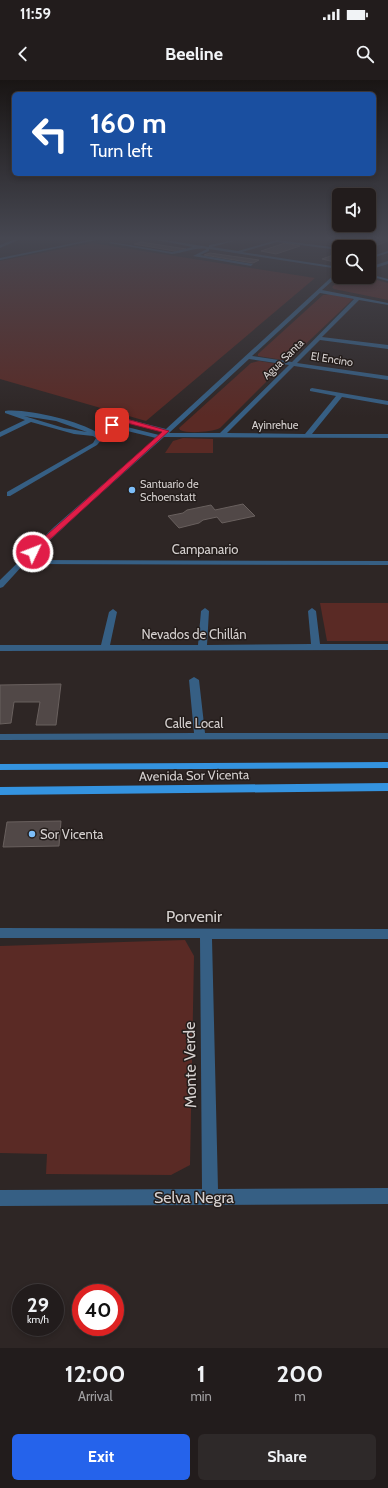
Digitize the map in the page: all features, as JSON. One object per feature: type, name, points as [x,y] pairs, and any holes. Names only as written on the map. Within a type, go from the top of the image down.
[{"type":"main road","name":"Avenida Sor Vicenta","points":[[0,767],[388,765]]},
{"type":"main road","name":"Avenida Sor Vicenta","points":[[0,791],[388,787]]},
{"type":"street","points":[[0,585],[22,562],[249,357],[309,299]]},
{"type":"street","name":"Agua Santa","points":[[222,435],[357,299]]},
{"type":"street","points":[[364,299],[388,304]]},
{"type":"street","points":[[319,338],[388,348]]},
{"type":"street","name":"El Encino","points":[[249,357],[388,378]]},
{"type":"street","points":[[312,390],[388,403]]},
{"type":"street","points":[[308,434],[340,395]]},
{"type":"street","points":[[0,410],[77,433],[97,434]]},
{"type":"street","points":[[7,412],[29,414],[77,425],[97,434],[100,438],[96,444],[10,494]]},
{"type":"street","points":[[0,435],[31,420]]},
{"type":"street","name":"Ayinrehue","points":[[97,434],[112,425],[163,434],[308,434],[388,436]]},
{"type":"street","name":"Campanario","points":[[22,562],[388,563]]},
{"type":"street","points":[[202,648],[205,611]]},
{"type":"street","points":[[312,611],[316,647]]},
{"type":"street","points":[[105,648],[113,612]]},
{"type":"street","name":"Nevados de Chillán","points":[[0,648],[388,647]]},
{"type":"street","points":[[194,680],[200,737]]},
{"type":"street","name":"Calle Local","points":[[0,737],[388,736]]},
{"type":"street","name":"Porvenir","points":[[0,933],[388,934]]},
{"type":"street","name":"Monte Verde","points":[[206,933],[210,1197]]},
{"type":"street","name":"Selva Negra","points":[[0,1198],[388,1196]]},
{"type":"shaded area","points":[[0,299],[290,299],[146,421],[0,379]]},
{"type":"shaded area","points":[[318,299],[353,299],[290,359],[283,360],[258,356],[258,354]]},
{"type":"shaded area","points":[[259,361],[282,366],[220,428],[212,431],[200,432],[180,430],[179,428],[251,363]]},
{"type":"shaded area","points":[[183,438],[213,439],[213,453],[165,453],[173,441]]},
{"type":"shaded area","points":[[320,603],[388,603],[388,641],[327,641]]},
{"type":"shaded area","points":[[185,940],[194,956],[190,1165],[171,1175],[46,1174],[47,1154],[0,1153],[0,946]]},
{"type":"building","points":[[243,504],[255,516],[222,523],[217,517],[179,528],[168,516],[211,505],[215,510]]},
{"type":"building","points":[[61,684],[56,725],[36,725],[40,702],[14,702],[11,723],[0,724],[0,685]]},
{"type":"building","name":"Sor Vicenta","points":[[61,821],[59,846],[3,847],[7,822]]},
{"type":"place","name":"Santuario de Schoenstatt","points":[[132,490]]},
{"type":"place","name":"Sor Vicenta","points":[[32,834]]},
{"type":"route","points":[[33,552],[166,431],[123,420],[112,425]]}]
